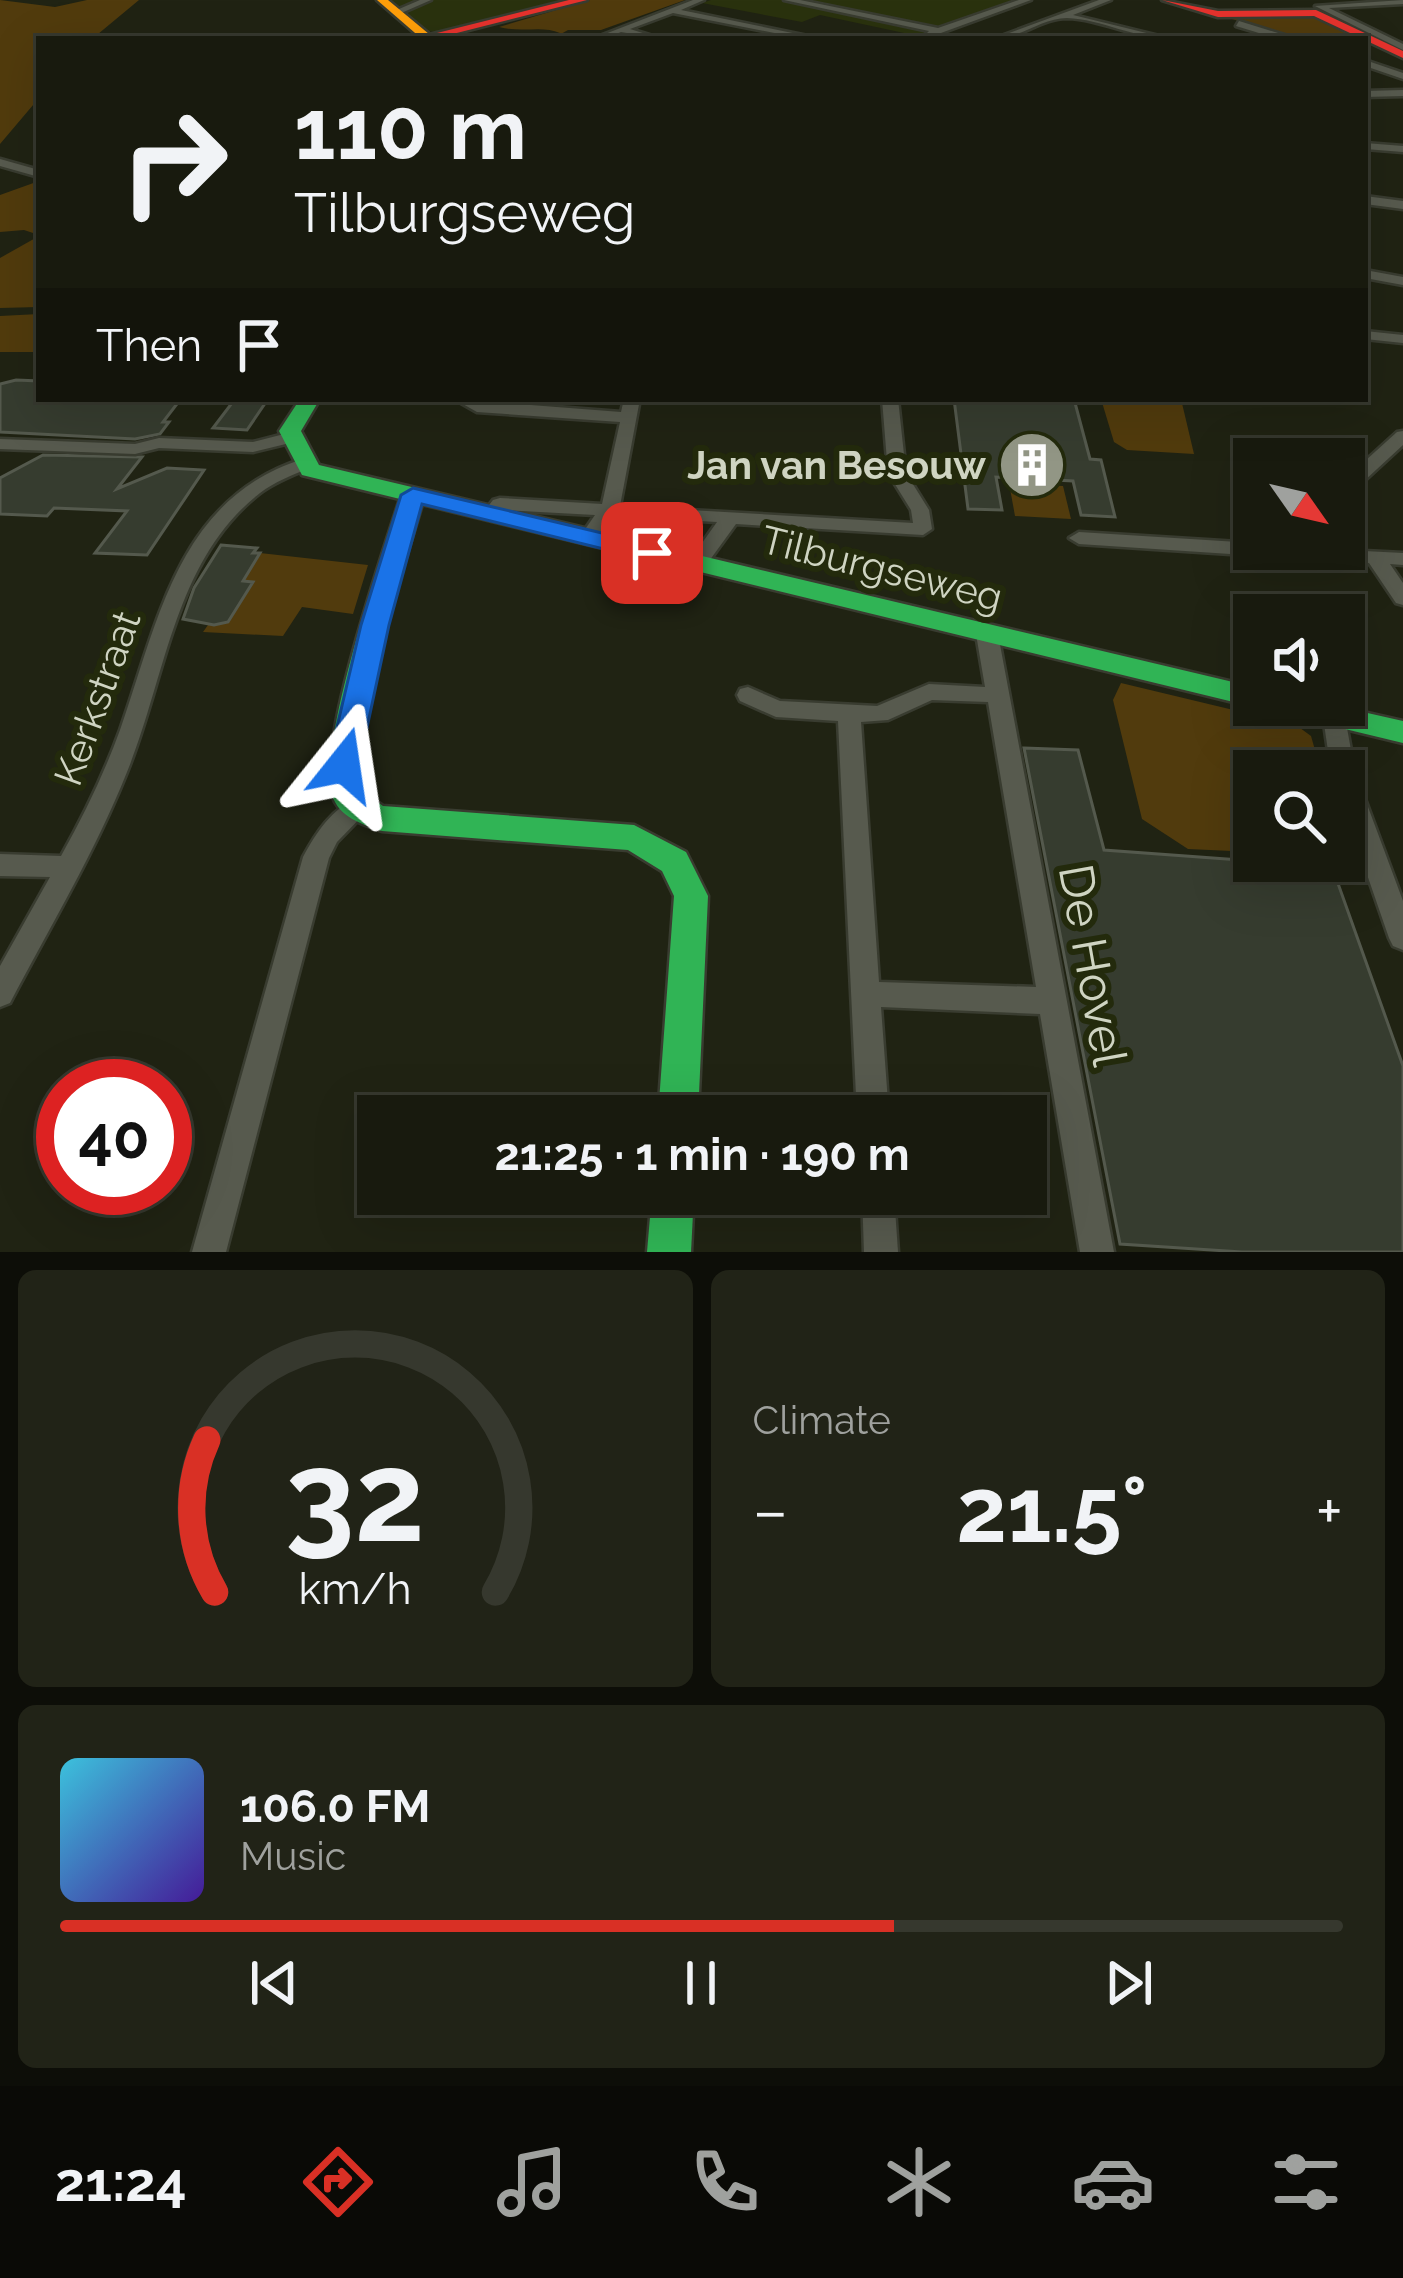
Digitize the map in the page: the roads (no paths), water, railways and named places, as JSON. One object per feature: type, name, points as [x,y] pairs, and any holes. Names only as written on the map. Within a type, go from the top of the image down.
[{"type":"street","points":[[389,6],[427,0]]},
{"type":"street","points":[[436,36],[582,0]]},
{"type":"street","points":[[602,36],[700,0]]},
{"type":"street","points":[[788,0],[939,31]]},
{"type":"street","points":[[928,36],[1027,0]]},
{"type":"street","points":[[1005,36],[1107,0]]},
{"type":"street","points":[[1167,0],[1218,14],[1312,12],[1403,51]]},
{"type":"street","points":[[1403,1],[1319,6],[1403,51]]},
{"type":"street","points":[[389,6],[426,36]]},
{"type":"street","points":[[670,10],[786,36]]},
{"type":"street","points":[[1063,15],[1154,36]]},
{"type":"street","points":[[1239,24],[1276,36]]},
{"type":"street","points":[[617,28],[647,36]]},
{"type":"street","points":[[1368,64],[1403,76]]},
{"type":"street","points":[[1368,94],[1403,93]]},
{"type":"street","points":[[1368,141],[1403,136]]},
{"type":"street","points":[[1368,142],[1403,149]]},
{"type":"street","points":[[0,162],[36,173]]},
{"type":"street","points":[[1368,200],[1403,205]]},
{"type":"street","points":[[1368,274],[1403,281]]},
{"type":"street","points":[[1368,335],[1403,339]]},
{"type":"street","points":[[303,464],[290,431],[308,402]]},
{"type":"street","points":[[468,402],[477,407],[630,408],[610,511],[589,538]]},
{"type":"street","name":"Tilburgseweg","points":[[491,514],[500,505],[923,530],[920,510],[897,473],[890,402]]},
{"type":"street","points":[[1365,471],[1403,436]]},
{"type":"street","points":[[0,444],[253,447],[292,437]]},
{"type":"street","name":"Tilburgseweg","points":[[303,464],[697,564],[989,645],[1233,693]]},
{"type":"street","name":"Kerkstraat","points":[[0,994],[119,762],[171,598],[188,563],[235,504],[269,477],[303,464]]},
{"type":"street","points":[[413,495],[375,625],[341,783],[358,808],[382,818],[621,835],[655,845],[669,855],[687,879],[691,896],[679,1095]]},
{"type":"street","points":[[697,564],[728,521]]},
{"type":"street","points":[[1079,538],[1403,559]]},
{"type":"street","points":[[1366,557],[1403,598]]},
{"type":"street","points":[[966,694],[989,645]]},
{"type":"street","name":"De Hovel","points":[[989,645],[1097,1252]]},
{"type":"street","points":[[748,695],[776,709],[880,714],[929,692],[997,695]]},
{"type":"street","points":[[849,712],[872,1095]]},
{"type":"street","points":[[1365,724],[1403,733]]},
{"type":"street","points":[[209,1252],[316,857],[328,836],[358,808]]},
{"type":"street","points":[[1365,834],[1403,938]]},
{"type":"street","points":[[0,865],[66,867]]},
{"type":"street","points":[[866,994],[1050,1001]]},
{"type":"street","points":[[668,1252],[671,1215]]},
{"type":"street","points":[[879,1215],[881,1252]]},
{"type":"place","name":"Jan van Besouw","points":[[1032,465]]}]
